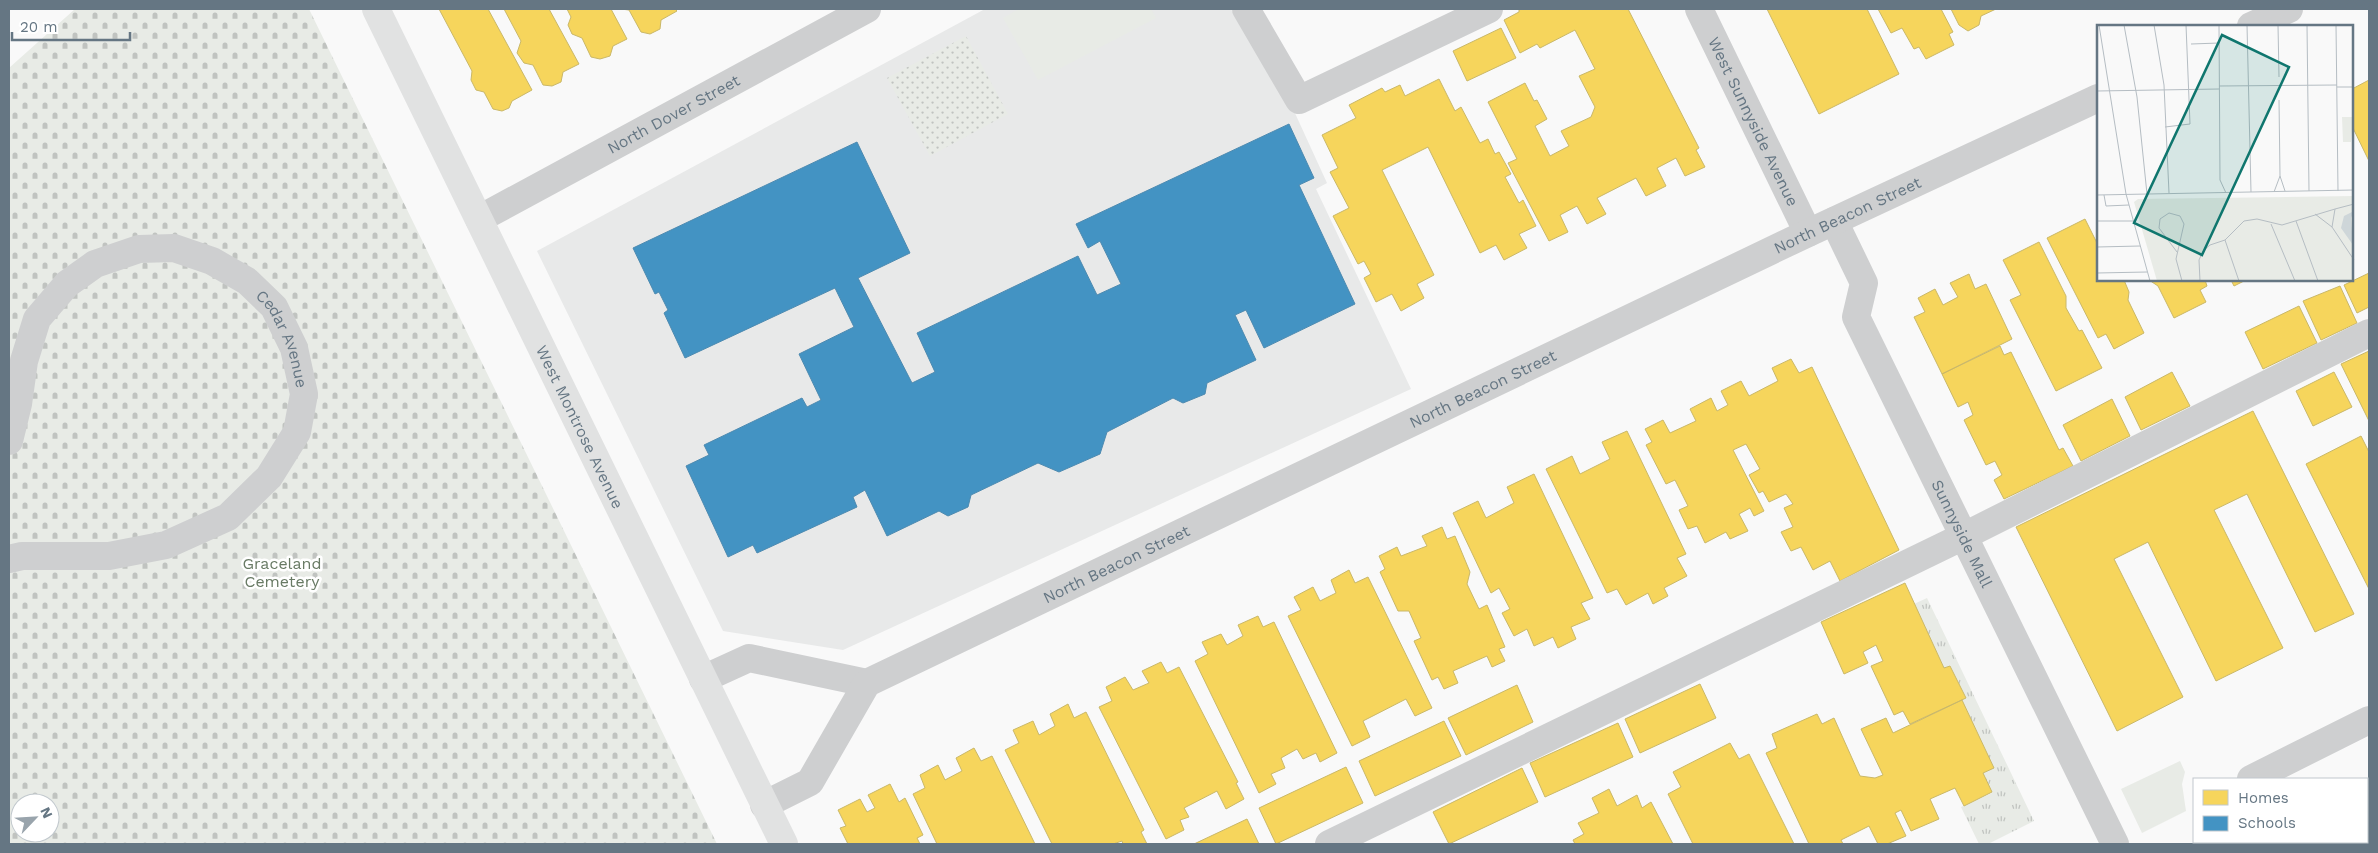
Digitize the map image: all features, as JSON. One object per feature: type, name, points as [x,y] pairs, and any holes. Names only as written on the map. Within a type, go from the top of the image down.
[{"type":"main road","name":"West Montrose Avenue","points":[[376,9],[784,844]]},
{"type":"street","name":"North Dover Street","points":[[479,219],[867,9]]},
{"type":"street","points":[[1246,9],[1299,100],[1489,9]]},
{"type":"street","name":"West Sunnyside Avenue","points":[[1699,9],[1808,233]]},
{"type":"street","points":[[2254,25],[2289,9]]},
{"type":"street","name":"North Beacon Street","points":[[867,683],[1808,233],[2097,98]]},
{"type":"street","name":"Sunnyside Mall","points":[[1834,221],[1864,283],[1856,317],[2114,844]]},
{"type":"street","name":"Cedar Avenue","points":[[9,440],[18,404],[24,361],[37,319],[67,284],[96,264],[130,252],[174,248],[212,261],[247,281],[274,308],[294,348],[304,394],[297,432],[269,477],[228,516],[166,545],[109,556],[22,556],[9,559]]},
{"type":"street","points":[[1329,844],[1964,536],[2369,333]]},
{"type":"street","points":[[702,679],[749,658],[867,683],[810,782],[764,805]]},
{"type":"street","points":[[2253,778],[2369,720]]},
{"type":"shaded area","points":[[985,9],[1231,9],[1294,111],[1327,183],[1316,189],[1411,389],[843,650],[723,631],[537,251]]},
{"type":"green space","name":"Graceland Cemetery","points":[[75,9],[309,9],[717,844],[9,844],[9,68]]},
{"type":"green space","points":[[1019,9],[1151,9],[1156,18],[1038,80],[1003,18]]},
{"type":"green space","points":[[966,36],[1008,114],[930,156],[887,78]]},
{"type":"green space","points":[[1927,598],[2034,821],[1988,844],[1979,844],[1961,807],[1992,793],[1983,773],[1993,768],[1962,700],[1966,698],[1950,666],[1944,668],[1914,604]]},
{"type":"green space","points":[[2180,761],[2185,772],[2182,784],[2186,811],[2142,833],[2121,789]]},
{"type":"building: Homes","points":[[439,9],[488,9],[532,90],[512,101],[509,108],[502,111],[493,109],[484,92],[476,90],[471,80],[472,71]]},
{"type":"building: Homes","points":[[504,9],[549,9],[579,64],[563,72],[561,82],[552,86],[543,85],[533,65],[524,63],[517,53],[521,41]]},
{"type":"building: Homes","points":[[567,9],[611,9],[627,39],[613,46],[610,56],[600,59],[591,57],[582,38],[572,34],[568,25],[571,17]]},
{"type":"building: Homes","points":[[621,9],[675,9],[677,11],[661,20],[660,29],[650,34],[641,32],[629,10]]},
{"type":"building: Homes","points":[[1519,9],[1628,9],[1699,148],[1696,150],[1705,167],[1685,176],[1676,158],[1657,168],[1666,186],[1646,196],[1636,178],[1597,198],[1606,214],[1587,224],[1577,206],[1560,215],[1568,232],[1549,241],[1508,163],[1517,159],[1488,102],[1525,83],[1534,101],[1537,100],[1547,119],[1535,126],[1550,156],[1569,146],[1561,131],[1591,117],[1595,107],[1579,76],[1595,69],[1575,30],[1540,48],[1537,44],[1520,53],[1504,20],[1519,12]]},
{"type":"building: Homes","points":[[1767,9],[1867,9],[1899,74],[1819,114]]},
{"type":"building: Homes","points":[[1878,9],[1941,9],[1953,32],[1949,34],[1954,45],[1926,59],[1919,47],[1914,49],[1902,28],[1891,33]]},
{"type":"building: Homes","points":[[1951,9],[1996,9],[1981,16],[1979,25],[1968,31],[1959,25]]},
{"type":"building: Homes","points":[[1501,28],[1516,58],[1467,81],[1453,51]]},
{"type":"building: Homes","points":[[1439,79],[1455,111],[1461,107],[1480,143],[1488,139],[1495,154],[1499,152],[1511,174],[1505,177],[1519,203],[1523,200],[1536,226],[1519,234],[1527,248],[1504,260],[1496,245],[1480,253],[1428,147],[1382,170],[1434,275],[1417,284],[1424,298],[1401,311],[1392,294],[1376,302],[1364,278],[1371,274],[1364,261],[1358,264],[1333,216],[1349,208],[1330,172],[1338,168],[1322,135],[1356,118],[1349,105],[1382,88],[1385,92],[1400,85],[1405,96]]},
{"type":"building: Homes","points":[[2369,80],[2369,161],[2353,128],[2353,88]]},
{"type":"building: Homes","points":[[2085,219],[2097,243],[2097,281],[2124,281],[2129,292],[2128,300],[2144,333],[2114,349],[2106,334],[2098,338],[2047,238]]},
{"type":"building: Homes","points":[[2039,242],[2066,296],[2066,308],[2079,331],[2082,330],[2102,368],[2056,391],[2010,300],[2021,295],[2003,260]]},
{"type":"building: Homes","points":[[2369,273],[2369,307],[2357,313],[2344,285]]},
{"type":"building: Homes","points":[[1969,274],[1975,289],[1986,284],[2012,339],[1942,374],[1914,317],[1925,312],[1918,298],[1935,289],[1943,305],[1958,297],[1950,283]]},
{"type":"building: Homes","points":[[2150,281],[2205,281],[2207,286],[2200,290],[2206,302],[2174,318],[2158,286]]},
{"type":"building: Homes","points":[[2232,281],[2244,281],[2234,286]]},
{"type":"building: Homes","points":[[2340,286],[2357,323],[2321,340],[2303,301]]},
{"type":"building: Homes","points":[[2299,306],[2317,343],[2263,369],[2245,332]]},
{"type":"building: Homes","points":[[2000,346],[2004,355],[2011,352],[2059,450],[2063,448],[2073,466],[2004,499],[1994,480],[2002,475],[1995,461],[1986,465],[1964,420],[1973,415],[1968,402],[1958,407],[1942,374]]},
{"type":"building: Homes","points":[[2369,351],[2369,421],[2341,364]]},
{"type":"building: Homes","points":[[1791,359],[1799,373],[1812,367],[1899,550],[1840,581],[1830,561],[1813,570],[1801,547],[1791,551],[1781,532],[1793,527],[1784,508],[1793,504],[1786,494],[1769,502],[1763,491],[1759,493],[1749,475],[1760,469],[1746,444],[1733,450],[1764,511],[1754,516],[1750,508],[1739,514],[1748,531],[1730,539],[1726,532],[1705,543],[1697,526],[1688,529],[1679,510],[1688,506],[1675,480],[1666,484],[1646,445],[1652,442],[1645,429],[1663,420],[1670,433],[1696,421],[1690,409],[1711,398],[1717,411],[1728,405],[1721,391],[1741,381],[1749,396],[1778,381],[1772,368]]},
{"type":"building: Homes","points":[[2172,372],[2190,406],[2141,430],[2125,397]]},
{"type":"building: Homes","points":[[2334,372],[2352,407],[2313,426],[2296,391]]},
{"type":"building: Homes","points":[[2112,399],[2130,436],[2081,461],[2063,425]]},
{"type":"building: Homes","points":[[2253,411],[2354,614],[2315,632],[2247,494],[2214,510],[2283,648],[2216,681],[2148,542],[2114,559],[2183,697],[2117,731],[2016,527]]},
{"type":"building: Homes","points":[[1627,431],[1686,554],[1677,558],[1687,576],[1664,588],[1668,596],[1653,604],[1648,593],[1626,605],[1617,589],[1607,593],[1546,469],[1572,456],[1580,474],[1610,459],[1602,442]]},
{"type":"building: Homes","points":[[2361,436],[2369,452],[2369,589],[2306,464]]},
{"type":"building: Homes","points":[[1534,474],[1593,598],[1581,603],[1590,619],[1571,627],[1576,639],[1558,648],[1553,637],[1534,646],[1527,629],[1514,636],[1502,613],[1510,609],[1499,588],[1491,593],[1453,513],[1478,501],[1486,518],[1514,503],[1507,487]]},
{"type":"building: Homes","points":[[1442,527],[1447,539],[1455,536],[1470,572],[1467,584],[1479,609],[1487,605],[1505,647],[1499,649],[1505,661],[1492,667],[1487,656],[1453,671],[1458,683],[1444,689],[1438,677],[1432,680],[1414,641],[1421,638],[1409,611],[1398,611],[1380,572],[1385,569],[1379,556],[1397,547],[1401,556],[1427,546],[1422,536]]},
{"type":"building: Homes","points":[[1349,570],[1355,583],[1368,577],[1432,708],[1415,716],[1406,699],[1363,721],[1370,737],[1352,746],[1288,616],[1301,610],[1294,597],[1313,587],[1320,601],[1336,593],[1331,580]]},
{"type":"building: Homes","points":[[1905,583],[1944,668],[1950,666],[1966,698],[1910,724],[1903,711],[1894,715],[1871,666],[1883,661],[1876,645],[1863,652],[1868,663],[1844,674],[1821,622]]},
{"type":"building: Homes","points":[[1258,616],[1263,627],[1274,622],[1337,753],[1320,762],[1316,753],[1303,759],[1297,749],[1281,758],[1285,768],[1271,774],[1276,784],[1259,793],[1195,661],[1208,654],[1202,642],[1221,634],[1227,645],[1243,636],[1238,625]]},
{"type":"building: Homes","points":[[1161,662],[1167,673],[1179,667],[1238,782],[1236,783],[1244,799],[1226,809],[1217,791],[1184,808],[1189,817],[1180,820],[1184,830],[1166,839],[1099,707],[1112,701],[1106,687],[1125,677],[1133,690],[1149,683],[1142,671]]},
{"type":"building: Homes","points":[[1700,684],[1716,718],[1640,753],[1625,719]]},
{"type":"building: Homes","points":[[1517,685],[1533,722],[1466,755],[1448,718]]},
{"type":"building: Homes","points":[[1962,700],[1994,768],[1983,773],[1992,792],[1964,806],[1955,788],[1930,799],[1939,819],[1911,831],[1901,810],[1895,813],[1906,836],[1887,844],[1878,844],[1869,826],[1841,840],[1843,844],[1809,844],[1766,753],[1777,748],[1772,734],[1817,714],[1822,724],[1834,718],[1860,776],[1875,778],[1883,775],[1861,729],[1886,718],[1893,733]]},
{"type":"building: Homes","points":[[1068,704],[1074,718],[1086,712],[1144,830],[1141,832],[1147,844],[1123,844],[1122,841],[1113,844],[1052,844],[1005,750],[1019,743],[1013,730],[1033,721],[1039,735],[1055,726],[1050,714]]},
{"type":"building: Homes","points":[[1444,721],[1461,756],[1375,796],[1359,761]]},
{"type":"building: Homes","points":[[1618,723],[1633,757],[1545,797],[1530,763]]},
{"type":"building: Homes","points":[[1730,743],[1739,759],[1749,754],[1794,844],[1693,844],[1668,794],[1681,787],[1673,772]]},
{"type":"building: Homes","points":[[974,748],[981,761],[992,756],[1035,844],[937,844],[913,794],[925,788],[920,775],[938,765],[945,780],[962,771],[956,758]]},
{"type":"building: Homes","points":[[1346,767],[1363,803],[1276,844],[1259,808]]},
{"type":"building: Homes","points":[[1522,768],[1538,802],[1449,844],[1433,812]]},
{"type":"building: Homes","points":[[890,784],[899,802],[905,798],[923,835],[917,838],[920,844],[848,844],[840,828],[846,826],[838,810],[860,799],[867,812],[875,808],[868,795]]},
{"type":"building: Homes","points":[[1609,789],[1617,806],[1637,795],[1642,808],[1651,802],[1673,844],[1575,844],[1573,840],[1584,834],[1578,823],[1599,813],[1592,798]]},
{"type":"building: Homes","points":[[1247,819],[1259,844],[1194,844]]},
{"type":"building: Homes","points":[[2368,832],[2369,844],[2339,844],[2368,843]]},
{"type":"building: Schools","points":[[1289,124],[1314,178],[1299,185],[1355,304],[1264,348],[1246,310],[1235,315],[1256,360],[1207,383],[1205,394],[1183,403],[1173,398],[1107,432],[1100,454],[1059,472],[1038,463],[971,495],[968,507],[948,516],[939,511],[887,536],[865,490],[853,497],[857,507],[757,553],[753,545],[728,557],[686,466],[709,455],[704,445],[802,398],[807,407],[821,400],[799,354],[854,327],[835,288],[685,358],[664,313],[668,310],[659,292],[655,294],[633,248],[857,142],[910,253],[858,278],[912,383],[935,372],[917,333],[1078,256],[1097,295],[1121,284],[1100,241],[1088,248],[1076,224]]}]
